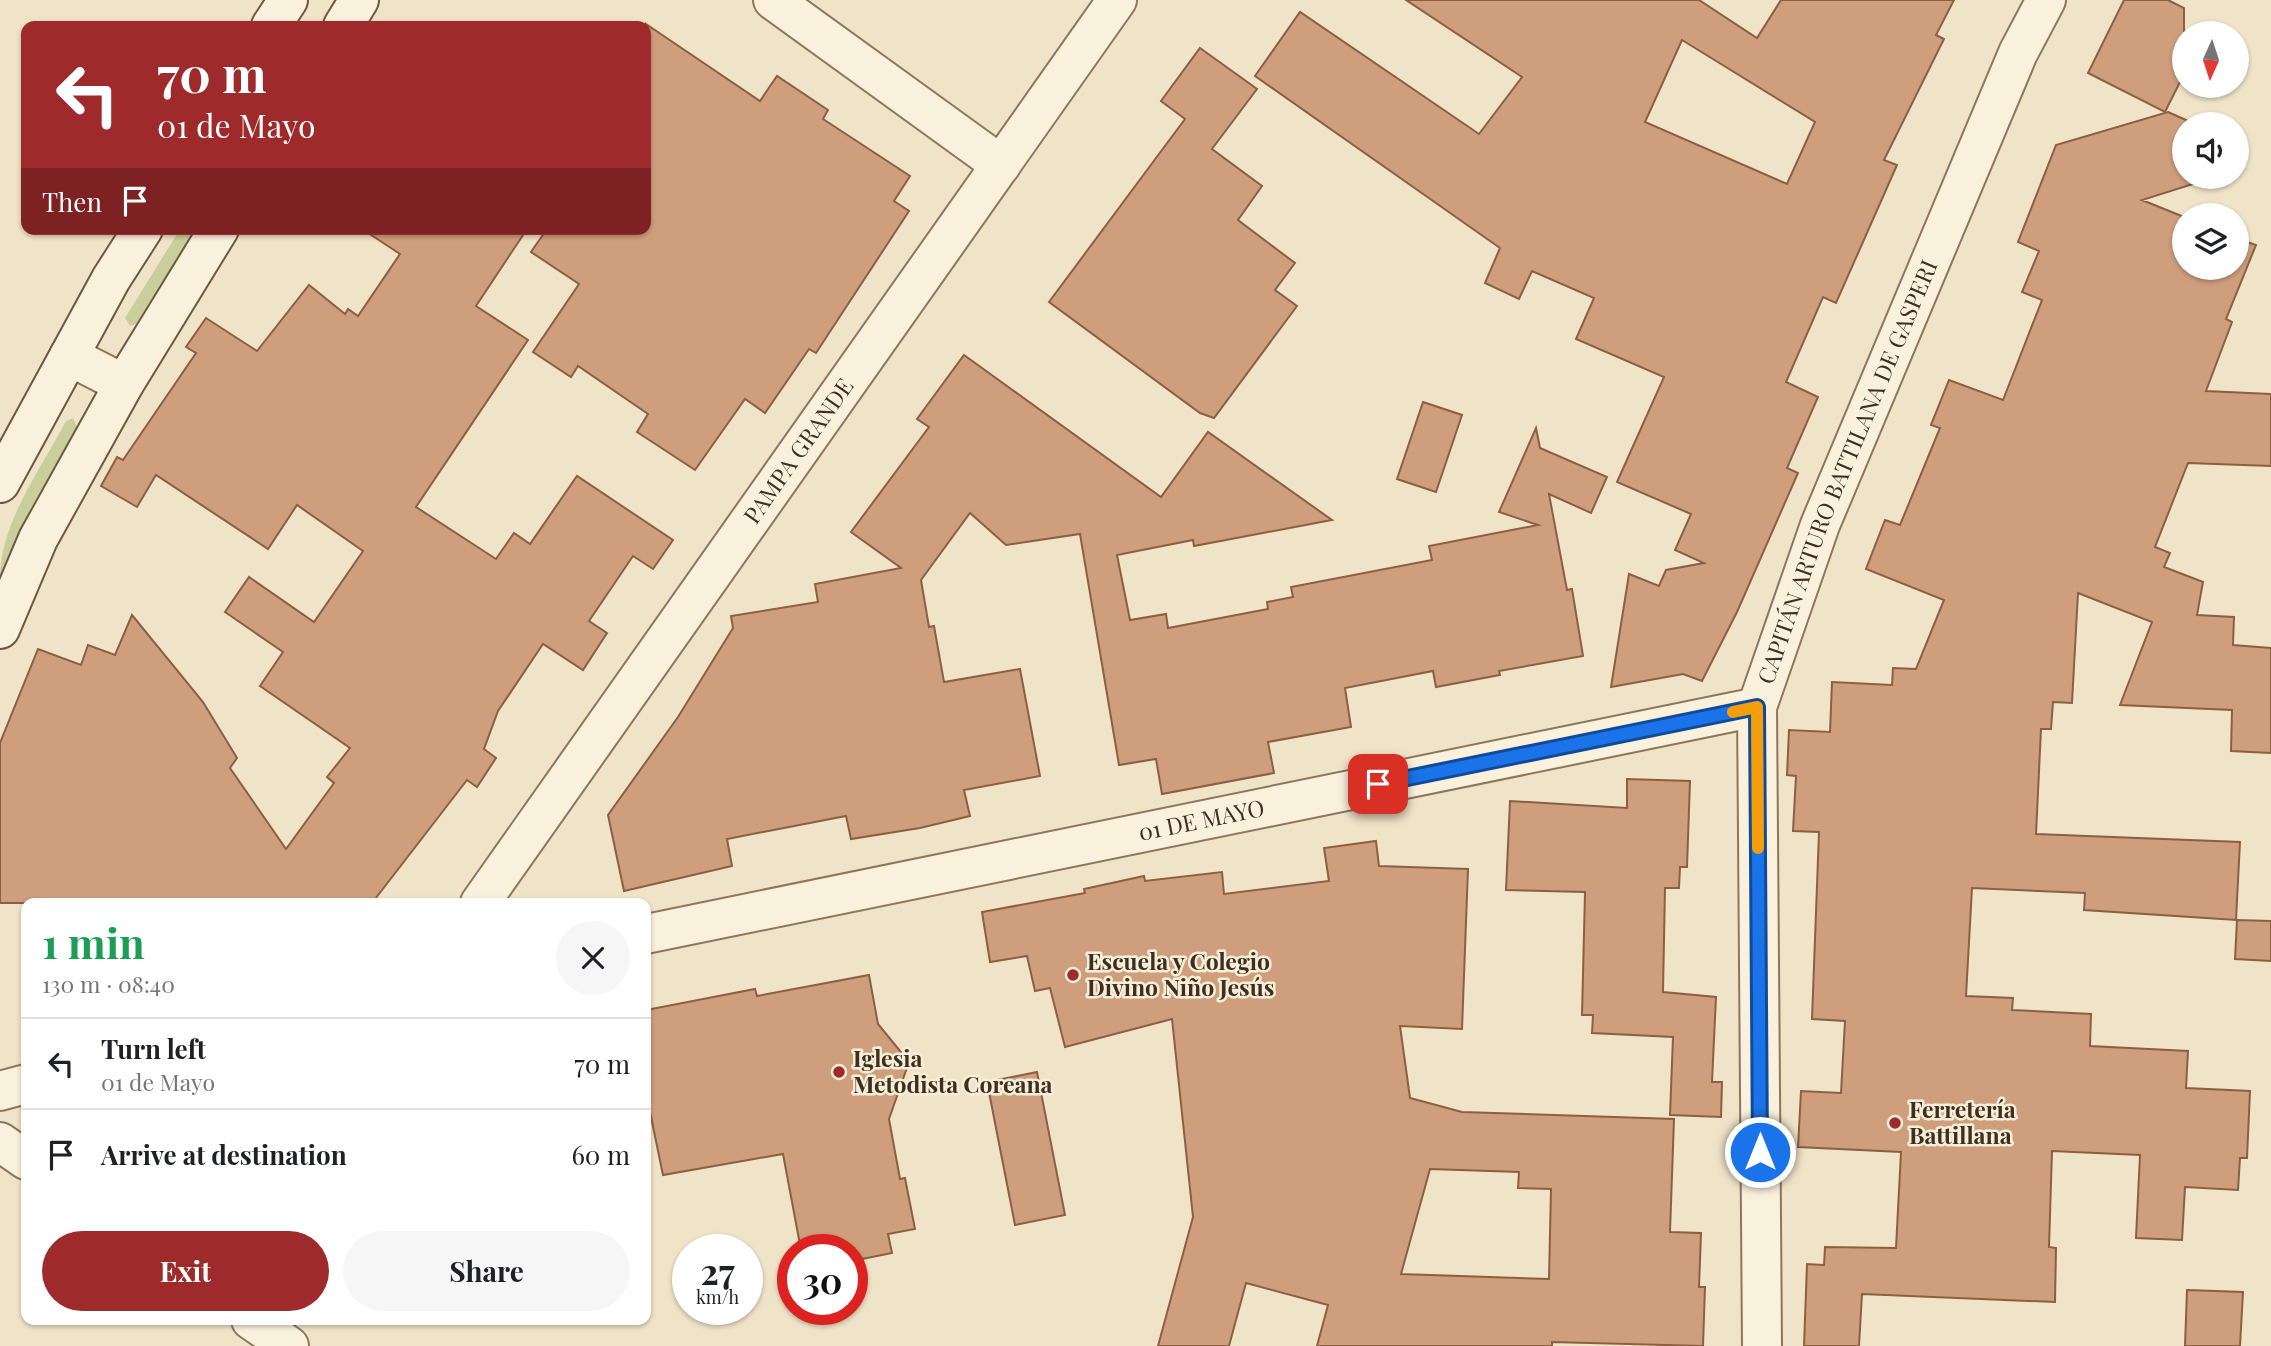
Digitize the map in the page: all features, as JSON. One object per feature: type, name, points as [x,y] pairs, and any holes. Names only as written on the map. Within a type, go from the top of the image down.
[{"type":"street","points":[[274,21],[288,0]]},
{"type":"street","points":[[346,21],[359,0]]},
{"type":"street","points":[[773,0],[1001,165]]},
{"type":"street","name":"PAMPA GRANDE","points":[[484,898],[1117,0]]},
{"type":"street","name":"CAPITÁN ARTURO BATTILANA DE GASPERI","points":[[1762,1346],[1757,707],[1820,525],[2018,53],[2046,0]]},
{"type":"street","points":[[0,483],[69,356],[140,235]]},
{"type":"street","points":[[0,629],[38,539],[124,384],[215,235]]},
{"type":"street","points":[[69,356],[124,384]]},
{"type":"street","name":"01 DE MAYO","points":[[651,933],[1757,707]]},
{"type":"street","points":[[0,1091],[21,1085]]},
{"type":"street","points":[[0,1142],[21,1157]]},
{"type":"street","points":[[258,1325],[289,1346]]},
{"type":"green space","points":[[176,235],[191,235],[136,324],[130,326],[125,318]]},
{"type":"green space","points":[[73,418],[77,427],[32,506],[0,578],[2,557],[14,517],[66,421]]},
{"type":"building","points":[[1406,0],[1699,0],[1757,38],[1781,0],[1954,0],[1936,35],[1944,39],[1884,160],[1897,165],[1836,303],[1823,297],[1786,382],[1818,397],[1787,468],[1798,473],[1737,612],[1702,681],[1683,674],[1611,687],[1629,574],[1659,586],[1666,570],[1704,563],[1675,550],[1691,514],[1617,482],[1664,377],[1576,339],[1594,298],[1532,271],[1519,299],[1485,283],[1500,248],[1255,76],[1300,12],[1479,134],[1522,77]],"holes":[[[1682,40],[1815,122],[1787,184],[1645,122]]]},
{"type":"building","points":[[2124,0],[2168,0],[2184,8],[2184,21],[2172,21],[2172,98],[2165,112],[2088,73]]},
{"type":"building","points":[[651,27],[760,101],[777,76],[828,110],[823,119],[910,176],[894,201],[909,211],[816,353],[809,349],[765,413],[745,399],[695,470],[637,432],[648,414],[578,366],[571,377],[533,352],[579,284],[531,252],[543,235],[651,235]]},
{"type":"building","points":[[1200,48],[1257,89],[1212,149],[1262,186],[1238,220],[1295,263],[1275,290],[1297,306],[1214,418],[1200,413],[1049,302],[1185,119],[1161,101]]},
{"type":"building","points":[[2168,112],[2172,114],[2172,189],[2177,189],[2142,200],[2172,212],[2172,280],[2242,280],[2226,319],[2232,322],[2206,391],[2271,394],[2271,466],[2188,463],[2155,547],[2170,553],[2164,567],[2203,582],[2197,615],[2234,617],[2233,645],[2271,648],[2271,753],[2231,751],[2232,710],[2120,705],[2152,622],[2078,593],[2072,703],[2053,702],[2051,729],[2041,729],[2036,834],[2240,842],[2236,920],[2084,910],[2085,893],[1972,888],[1966,996],[2013,998],[2012,1010],[2091,1014],[2090,1046],[2188,1051],[2186,1088],[2250,1091],[2247,1158],[2240,1158],[2238,1190],[2185,1187],[2182,1240],[2136,1238],[2140,1155],[2052,1151],[2049,1247],[2056,1248],[2055,1302],[1862,1294],[1859,1346],[1804,1346],[1807,1264],[1824,1265],[1825,1247],[1896,1248],[1901,1152],[1798,1147],[1801,1091],[1841,1093],[1845,1021],[1812,1019],[1819,832],[1793,831],[1796,776],[1787,775],[1789,730],[1830,732],[1832,682],[1892,685],[1893,668],[1916,669],[1944,600],[1866,569],[1885,520],[1900,525],[1940,428],[1931,425],[1949,380],[2003,400],[2042,300],[2022,292],[2039,251],[2018,242],[2056,145]]},
{"type":"building","points":[[371,235],[523,235],[476,306],[528,340],[416,507],[496,559],[514,533],[530,544],[577,476],[673,540],[653,569],[633,556],[589,621],[607,633],[583,670],[543,644],[498,711],[484,749],[496,758],[477,787],[467,780],[376,898],[21,898],[21,903],[0,903],[0,743],[38,649],[81,665],[88,645],[115,655],[132,615],[203,702],[237,758],[230,768],[286,849],[334,783],[327,777],[350,748],[260,686],[283,652],[225,612],[249,577],[314,622],[363,551],[297,505],[268,549],[156,475],[137,507],[101,486],[117,457],[123,460],[196,353],[186,347],[206,318],[257,351],[309,285],[345,314],[348,309],[358,316],[400,254]]},
{"type":"building","points":[[2249,243],[2256,245],[2249,262]]},
{"type":"building","points":[[964,355],[1161,497],[1208,432],[1332,520],[1194,546],[1193,540],[1117,555],[1130,620],[1166,614],[1168,628],[1268,609],[1267,602],[1293,597],[1291,587],[1432,560],[1429,546],[1538,525],[1499,512],[1536,428],[1540,448],[1607,477],[1591,513],[1549,494],[1567,590],[1572,589],[1583,656],[1499,671],[1500,675],[1436,687],[1433,671],[1345,688],[1351,727],[1268,742],[1274,773],[1162,794],[1156,759],[1119,765],[1080,534],[1006,545],[970,513],[921,580],[929,627],[934,626],[944,682],[1020,669],[1040,776],[964,790],[970,816],[920,828],[851,839],[846,816],[727,839],[732,866],[624,891],[608,815],[678,717],[733,628],[731,616],[818,602],[815,584],[901,568],[851,532],[929,427],[917,419]]},
{"type":"building","points":[[1423,402],[1462,415],[1436,492],[1397,479]]},
{"type":"building","points":[[1627,779],[1690,781],[1687,867],[1680,867],[1679,888],[1665,888],[1663,992],[1716,997],[1712,1082],[1722,1082],[1721,1117],[1670,1115],[1673,1037],[1592,1033],[1593,1015],[1582,1015],[1585,892],[1506,890],[1510,801],[1627,808]]},
{"type":"building","points":[[1376,841],[1379,866],[1468,869],[1462,1029],[1400,1026],[1410,1098],[1462,1112],[1674,1119],[1670,1232],[1701,1233],[1699,1287],[1705,1287],[1703,1346],[1552,1342],[1552,1346],[1317,1346],[1328,1305],[1246,1283],[1229,1346],[1158,1346],[1193,1217],[1172,1019],[1065,1047],[1050,988],[1035,991],[1027,956],[990,962],[982,912],[1085,893],[1084,889],[1144,876],[1145,881],[1222,872],[1224,894],[1329,881],[1324,848]],"holes":[[[1430,1169],[1519,1172],[1518,1188],[1551,1189],[1549,1279],[1401,1274]]]},
{"type":"building","points":[[2237,920],[2271,921],[2271,961],[2235,959]]},
{"type":"building","points":[[869,975],[878,1024],[909,1062],[889,1119],[900,1179],[905,1178],[915,1229],[888,1234],[892,1253],[868,1258],[868,1234],[798,1234],[783,1154],[663,1175],[651,1117],[651,1009],[755,989],[757,996]]},
{"type":"building","points":[[1037,1072],[1065,1215],[1015,1225],[987,1082]]},
{"type":"building","points":[[2187,1290],[2243,1292],[2240,1346],[2185,1346]]},
{"type":"slow traffic","points":[[1733,712],[1757,707],[1758,848]]},
{"type":"place","name":"Escuela y Colegio Divino Niño Jesús","points":[[1073,975]]},
{"type":"place","name":"Iglesia Metodista Coreana","points":[[839,1072]]},
{"type":"place","name":"Ferretería Battillana","points":[[1895,1123]]},
{"type":"route","points":[[1378,784],[1757,707],[1760,1152]]}]
